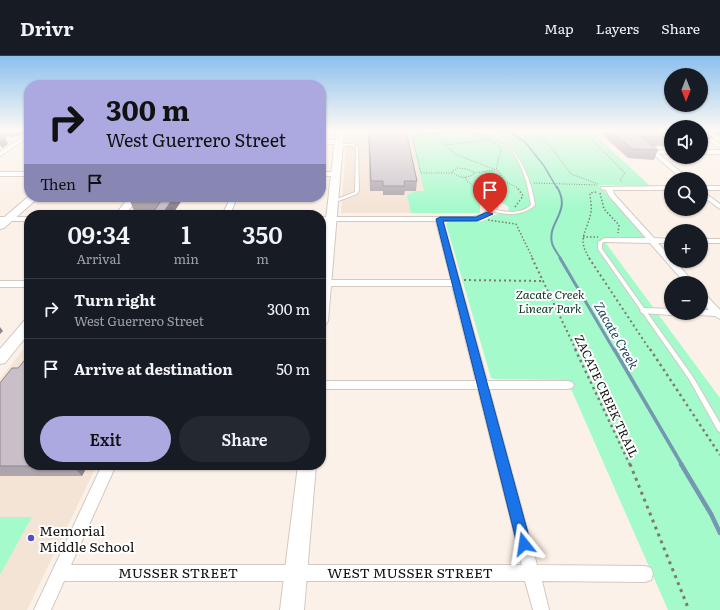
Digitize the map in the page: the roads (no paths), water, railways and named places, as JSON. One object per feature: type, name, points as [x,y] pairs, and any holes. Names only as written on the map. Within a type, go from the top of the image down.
[{"type":"street","points":[[338,157],[332,203],[326,218],[469,219],[483,217],[493,207]]},
{"type":"street","points":[[667,164],[677,172]]},
{"type":"street","points":[[0,174],[24,174]]},
{"type":"street","points":[[326,174],[336,174]]},
{"type":"street","points":[[664,188],[604,189],[684,276]]},
{"type":"street","points":[[708,188],[720,188]]},
{"type":"street","points":[[708,198],[720,207]]},
{"type":"street","points":[[0,226],[4,219],[27,202]]},
{"type":"street","points":[[124,210],[130,202]]},
{"type":"street","points":[[4,219],[24,218]]},
{"type":"street","points":[[440,219],[460,282],[483,385],[541,610]]},
{"type":"street","points":[[602,239],[664,241]]},
{"type":"street","points":[[708,241],[720,241]]},
{"type":"street","points":[[326,283],[460,282]]},
{"type":"street","points":[[0,284],[24,284]]},
{"type":"street","points":[[708,302],[719,314]]},
{"type":"street","points":[[645,311],[664,312]]},
{"type":"street","points":[[708,313],[719,314]]},
{"type":"street","points":[[0,359],[24,330]]},
{"type":"street","points":[[326,385],[568,385]]},
{"type":"street","points":[[42,610],[107,470]]},
{"type":"street","points":[[292,610],[306,470]]},
{"type":"street","name":"WEST MUSSER STREET","points":[[296,572],[645,574]]},
{"type":"street","name":"MUSSER STREET","points":[[60,573],[296,572]]},
{"type":"lane","points":[[332,203],[356,194],[357,157]]},
{"type":"lane","points":[[493,207],[513,213],[530,209],[533,206],[525,170],[517,157]]},
{"type":"lane","points":[[602,239],[600,242],[600,249],[645,311],[690,378],[720,429]]},
{"type":"waterway","name":"Zacate Creek","points":[[537,157],[557,188]]},
{"type":"waterway","name":"Zacate Creek","points":[[557,187],[562,203],[561,210],[551,236],[554,249],[561,259]]},
{"type":"waterway","name":"Zacate Creek","points":[[560,258],[614,350]]},
{"type":"waterway","name":"Zacate Creek","points":[[614,349],[682,465]]},
{"type":"waterway","name":"Zacate Creek","points":[[681,464],[711,514],[720,533]]},
{"type":"place","name":"Memorial Middle School","points":[[31,538]]},
{"type":"park label","name":"Zacate Creek Linear Park","points":[[550,301]]}]
